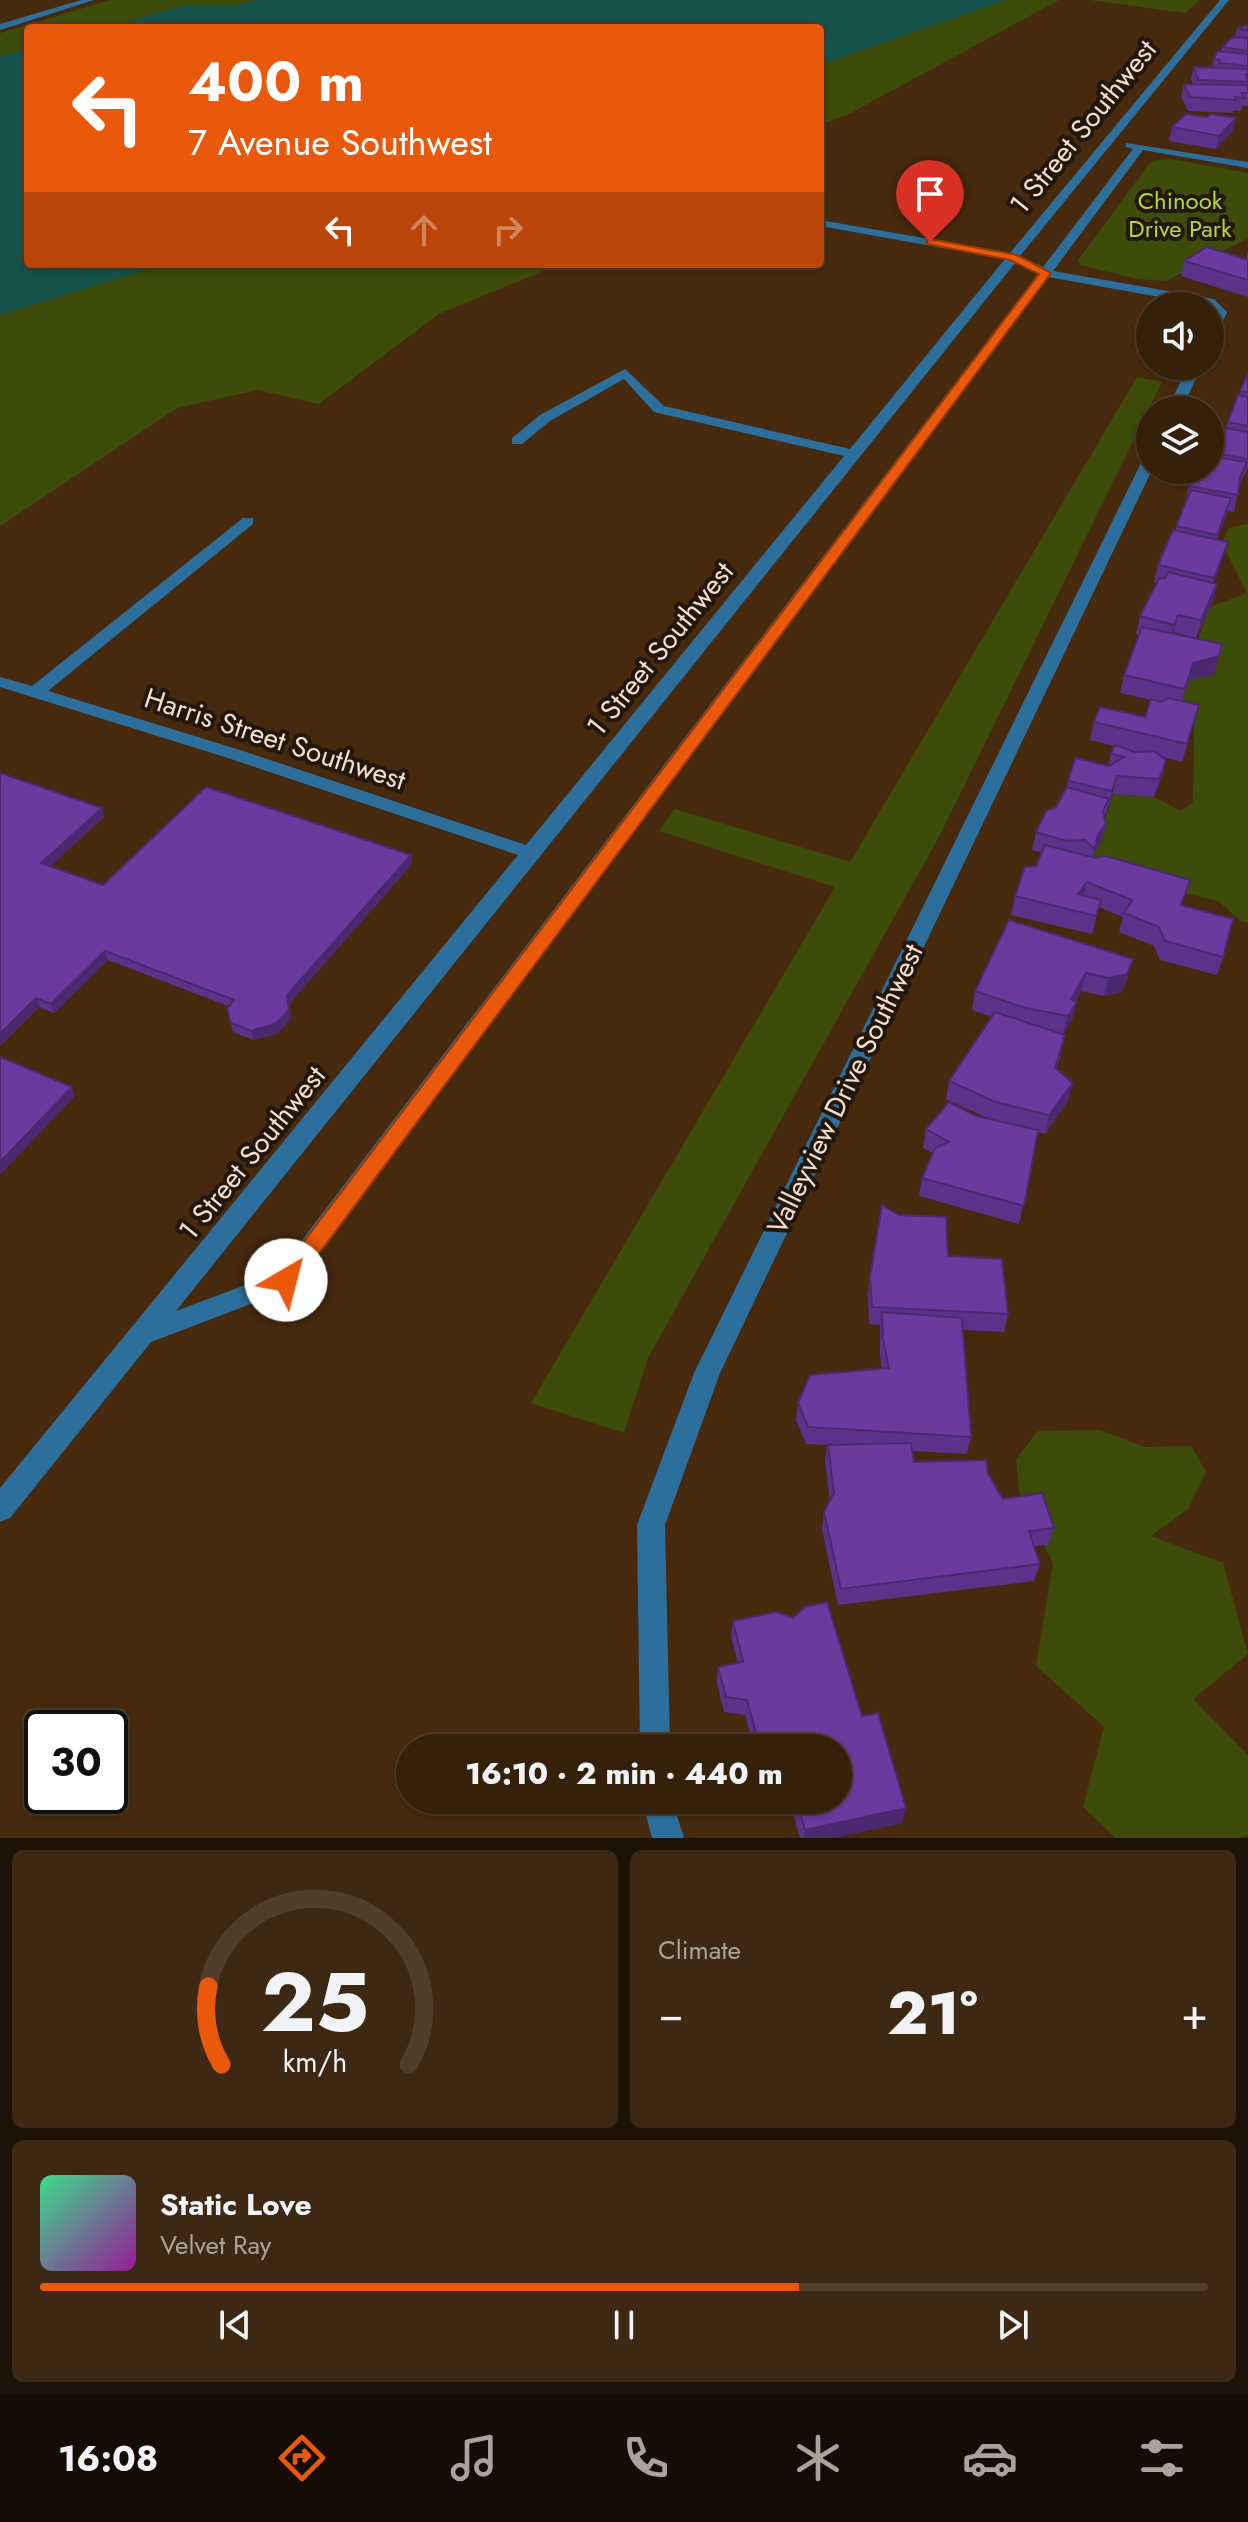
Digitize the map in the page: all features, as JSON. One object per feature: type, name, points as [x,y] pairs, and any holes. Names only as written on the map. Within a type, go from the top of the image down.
[{"type":"street","points":[[0,27],[90,0]]},
{"type":"street","name":"1 Street Southwest","points":[[0,1509],[1107,141],[1225,0]]},
{"type":"street","points":[[1107,141],[1248,165]]},
{"type":"street","name":"1 Street Southwest","points":[[140,1335],[286,1280],[1140,147]]},
{"type":"street","points":[[824,224],[1013,257],[1045,273],[1153,292]]},
{"type":"street","points":[[517,441],[545,418],[625,373],[659,409],[854,454]]},
{"type":"street","name":"Valleyview Drive Southwest","points":[[655,1734],[651,1525],[707,1373],[1138,484]]},
{"type":"street","points":[[36,692],[248,521]]},
{"type":"street","name":"Harris Street Southwest","points":[[0,682],[531,853]]},
{"type":"street","points":[[661,1814],[668,1838]]},
{"type":"green space","points":[[110,0],[256,0],[233,6],[185,5],[117,24],[30,24]]},
{"type":"green space","points":[[1006,0],[1059,0],[849,114],[824,123],[824,64]]},
{"type":"green space","points":[[1090,0],[1199,0],[1186,13]]},
{"type":"green space","points":[[24,26],[24,50],[0,56],[0,33]]},
{"type":"green space","name":"Chinook Drive Park","points":[[1171,159],[1248,173],[1248,238],[1166,281],[1137,279],[1080,265],[1078,260],[1149,164]]},
{"type":"green space","points":[[152,268],[550,268],[439,314],[319,404],[258,390],[177,408],[0,526],[0,315]]},
{"type":"green space","points":[[1136,379],[1162,382],[1155,396],[1136,396],[1136,435],[940,835],[648,1358],[624,1433],[531,1403],[835,887],[659,831],[675,809],[850,862]]},
{"type":"green space","points":[[1248,524],[1248,923],[1242,922],[1218,901],[1089,870],[1113,794],[1154,797],[1181,811],[1193,802],[1194,723],[1180,707],[1188,681],[1214,673],[1217,662],[1196,644],[1210,607],[1247,593],[1222,543],[1229,528]]},
{"type":"green space","points":[[1100,1430],[1145,1447],[1191,1446],[1206,1472],[1188,1509],[1151,1536],[1223,1563],[1248,1654],[1193,1699],[1248,1755],[1248,1835],[1239,1838],[1116,1838],[1083,1807],[1104,1727],[1036,1666],[1053,1564],[1019,1491],[1016,1459],[1038,1431]]},
{"type":"water","points":[[256,0],[1006,0],[824,64],[824,24],[117,24],[185,5],[233,6]]},
{"type":"water","points":[[24,50],[24,268],[152,268],[0,315],[0,56]]},
{"type":"building","points":[[1233,37],[1248,38],[1248,51],[1222,47]]},
{"type":"building","points":[[1217,51],[1248,54],[1248,66],[1219,63],[1220,60],[1214,59]]},
{"type":"building","points":[[1194,67],[1248,69],[1248,82],[1198,80]]},
{"type":"building","points":[[1184,84],[1248,85],[1248,93],[1242,93],[1244,98],[1235,97],[1236,100],[1190,97]]},
{"type":"building","points":[[1186,114],[1236,118],[1219,136],[1172,127]]},
{"type":"building","points":[[1207,247],[1248,260],[1248,280],[1184,261]]},
{"type":"building","points":[[1248,373],[1248,393],[1240,391]]},
{"type":"building","points":[[1238,395],[1248,397],[1248,426],[1228,422]]},
{"type":"building","points":[[1226,428],[1248,432],[1248,459],[1224,455]]},
{"type":"building","points":[[1224,458],[1247,462],[1240,477],[1238,495],[1189,486],[1224,484]]},
{"type":"building","points":[[1191,490],[1231,498],[1217,535],[1176,526]]},
{"type":"building","points":[[1173,530],[1228,542],[1214,578],[1158,565]]},
{"type":"building","points":[[1168,572],[1217,584],[1201,620],[1178,615],[1174,625],[1140,616],[1159,579],[1165,578]]},
{"type":"building","points":[[1142,627],[1222,644],[1219,656],[1193,663],[1185,689],[1124,675]]},
{"type":"building","points":[[1168,698],[1199,705],[1187,744],[1094,722],[1100,707],[1145,717],[1151,699],[1162,702]]},
{"type":"building","points":[[1115,745],[1135,752],[1154,751],[1166,760],[1159,779],[1117,776],[1112,791],[1068,781],[1075,758],[1109,766],[1124,757],[1111,753]]},
{"type":"building","points":[[0,773],[102,808],[41,863],[103,885],[206,787],[411,855],[287,995],[289,1010],[275,1024],[251,1031],[231,1023],[227,1008],[234,1000],[105,951],[51,1004],[36,998],[0,1034]]},
{"type":"building","points":[[1067,787],[1109,799],[1103,811],[1106,825],[1099,833],[1094,849],[1085,840],[1067,841],[1036,832],[1046,811],[1056,807]]},
{"type":"building","points":[[1045,845],[1095,858],[1106,856],[1190,880],[1181,905],[1233,919],[1223,957],[1165,941],[1159,927],[1124,913],[1132,900],[1087,882],[1078,894],[1101,900],[1096,916],[1015,896],[1025,867],[1036,866]]},
{"type":"building","points":[[1009,920],[1133,959],[1127,974],[1109,978],[1086,973],[1071,999],[1077,1002],[1068,1016],[1025,1008],[975,991]]},
{"type":"building","points":[[995,1012],[1065,1035],[1055,1068],[1073,1083],[1049,1115],[996,1102],[949,1081]]},
{"type":"building","points":[[0,1057],[72,1087],[0,1162]]},
{"type":"building","points":[[949,1102],[976,1116],[1038,1130],[1024,1206],[922,1178],[935,1148],[949,1142],[926,1129]]},
{"type":"building","points":[[882,1205],[899,1215],[946,1217],[948,1256],[1002,1259],[1008,1314],[872,1307],[870,1277]]},
{"type":"building","points":[[882,1312],[962,1318],[971,1437],[808,1427],[798,1403],[810,1375],[889,1368]]},
{"type":"building","points":[[911,1443],[914,1462],[986,1460],[988,1474],[1003,1499],[1042,1493],[1054,1528],[1029,1531],[1040,1564],[841,1589],[824,1512],[834,1493],[828,1445]]},
{"type":"building","points":[[827,1602],[862,1716],[878,1713],[906,1808],[805,1830],[801,1814],[852,1814],[852,1734],[756,1734],[747,1700],[726,1697],[718,1667],[743,1662],[733,1621],[777,1612],[793,1618],[805,1607]]},
{"type":"route","points":[[286,1280],[1045,273],[1013,257],[930,242]]}]
